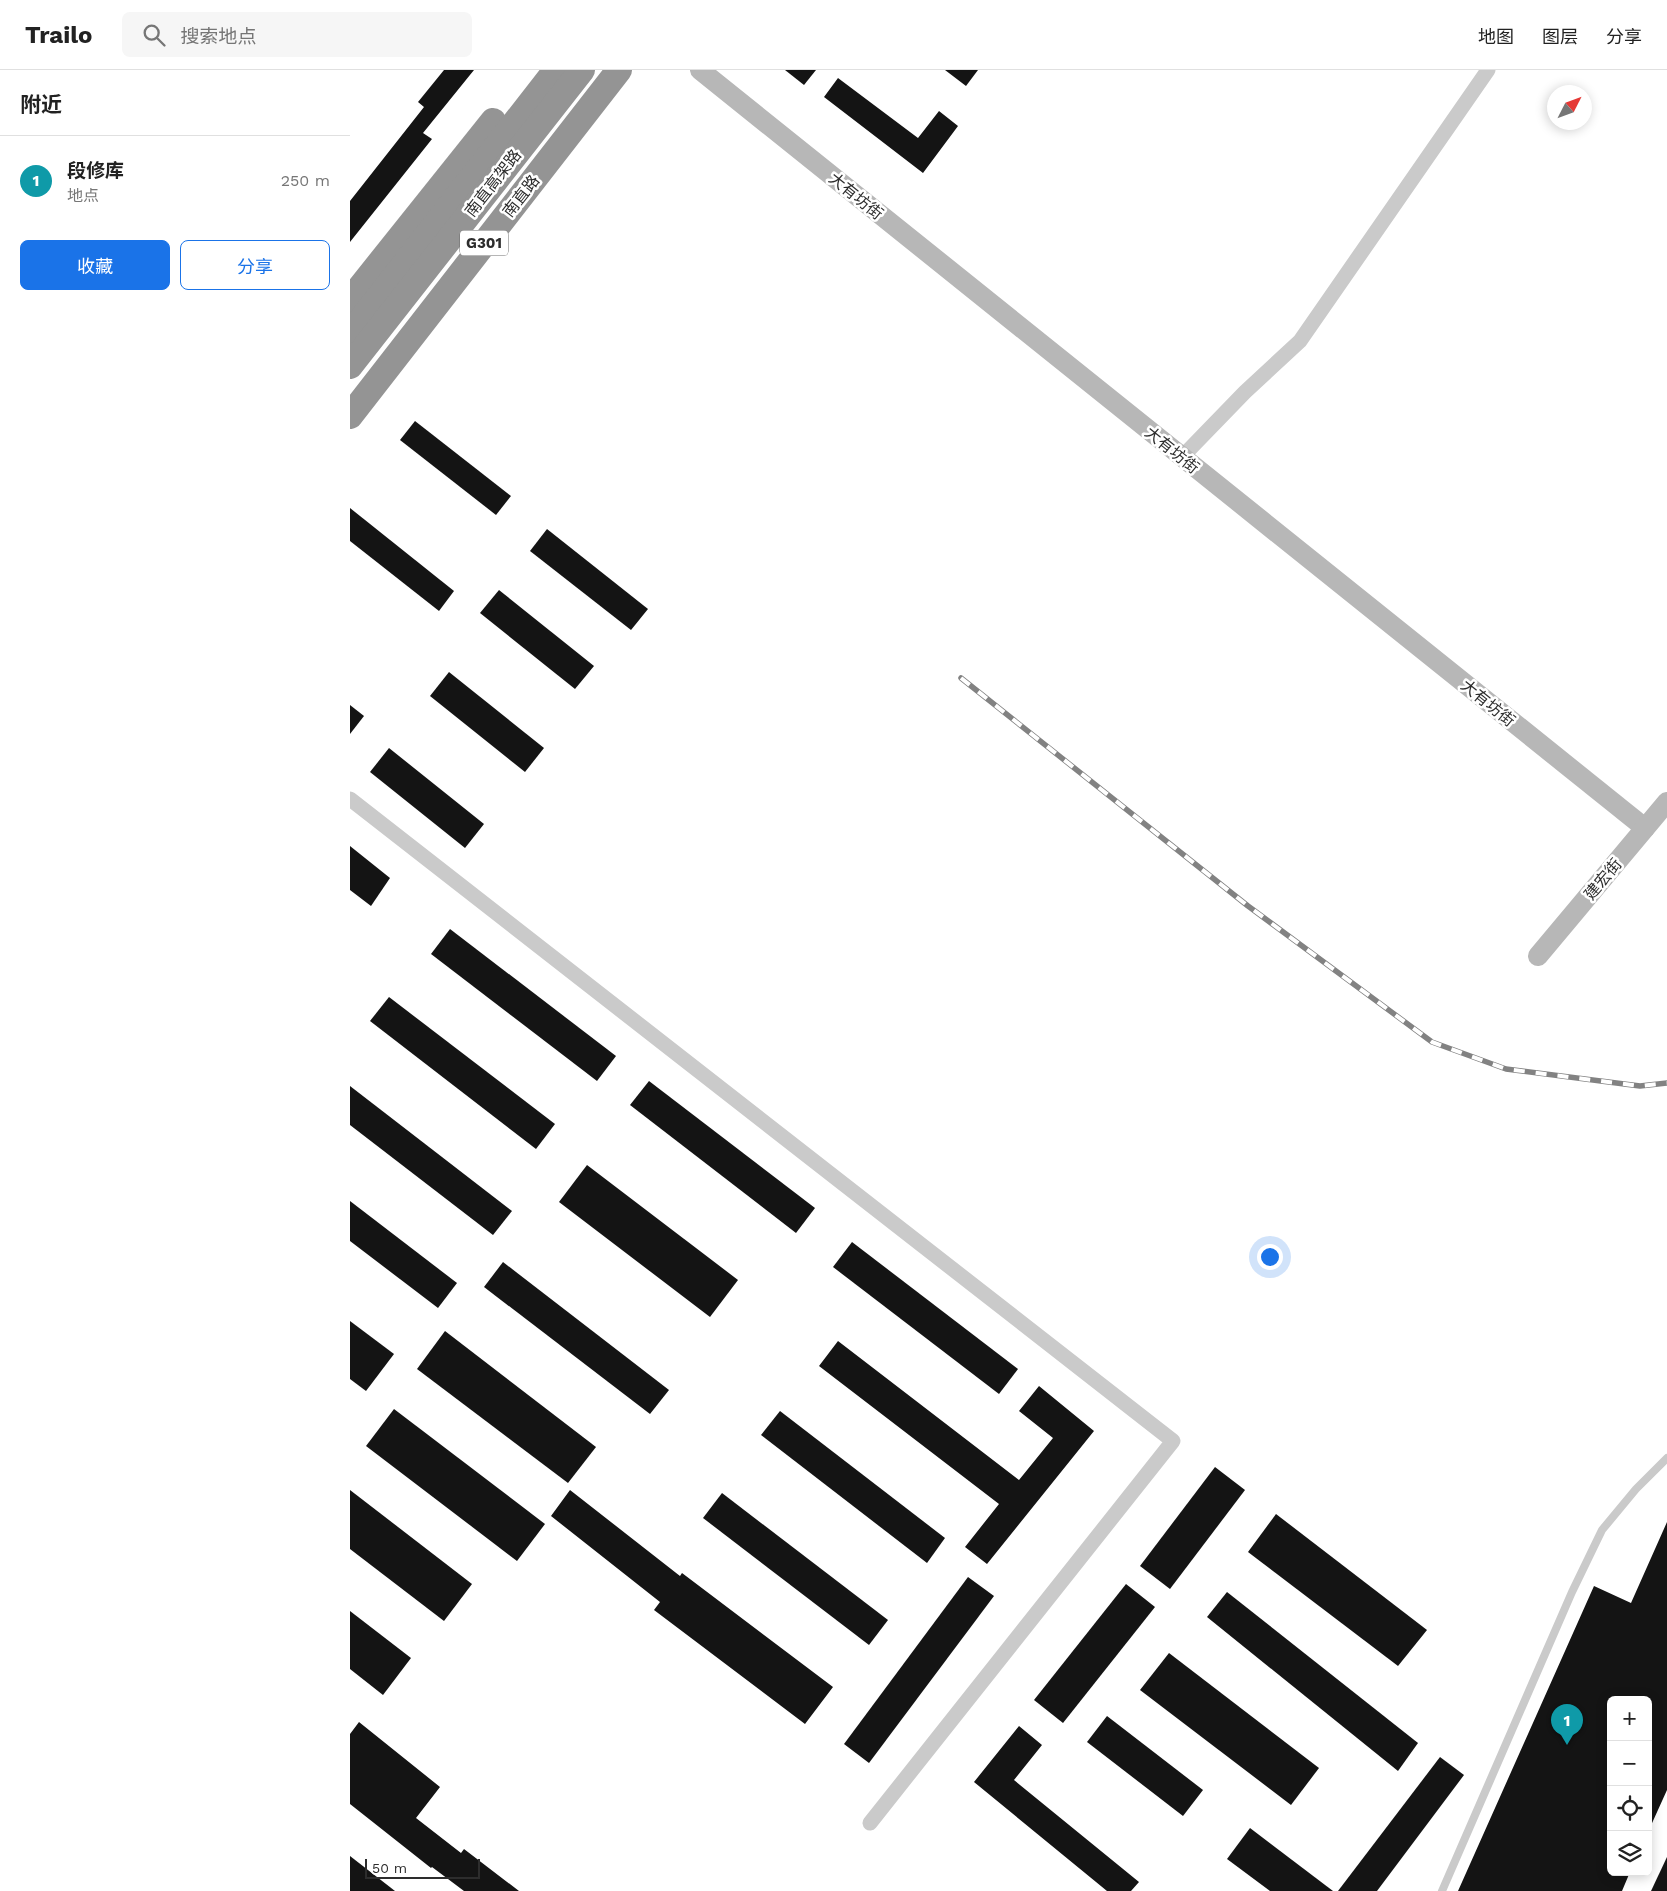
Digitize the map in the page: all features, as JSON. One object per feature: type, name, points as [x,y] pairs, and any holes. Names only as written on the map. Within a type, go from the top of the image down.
[{"type":"highway","points":[[350,300],[535,70]]},
{"type":"highway","name":"南直高架路","points":[[350,334],[556,70]]},
{"type":"highway","name":"南直高架路","points":[[350,366],[582,70]]},
{"type":"highway","name":"南直路","points":[[350,416],[619,70]]},
{"type":"main road","name":"大有坊街","points":[[700,70],[1181,458],[1645,828]]},
{"type":"main road","name":"建宏街","points":[[1538,956],[1667,802]]},
{"type":"street","points":[[1181,458],[1244,392],[1300,341],[1488,70]]},
{"type":"street","points":[[350,799],[1173,1441],[870,1823]]},
{"type":"lane","points":[[1442,1891],[1572,1592],[1602,1530],[1636,1489],[1667,1458]]},
{"type":"building","points":[[444,70],[474,70],[423,133],[432,139],[350,242],[350,201],[424,107],[418,102]]},
{"type":"building","points":[[785,70],[816,70],[804,85]]},
{"type":"building","points":[[945,70],[978,70],[966,86]]},
{"type":"building","points":[[838,78],[918,138],[939,111],[958,126],[923,173],[824,97]]},
{"type":"building","points":[[415,421],[511,496],[496,515],[400,440]]},
{"type":"building","points":[[350,508],[454,591],[439,611],[350,541]]},
{"type":"building","points":[[547,529],[648,609],[631,630],[530,551]]},
{"type":"building","points":[[499,590],[594,666],[575,689],[480,613]]},
{"type":"building","points":[[449,672],[544,748],[525,772],[430,696]]},
{"type":"building","points":[[350,705],[364,716],[350,734]]},
{"type":"building","points":[[389,748],[484,824],[465,848],[370,772]]},
{"type":"building","points":[[350,846],[390,878],[371,906],[350,890]]},
{"type":"building","points":[[450,929],[616,1056],[597,1081],[431,954]]},
{"type":"building","points":[[389,997],[555,1124],[536,1149],[370,1021]]},
{"type":"building","points":[[649,1081],[815,1208],[796,1233],[630,1105]]},
{"type":"building","points":[[350,1086],[512,1211],[493,1235],[350,1125]]},
{"type":"building","points":[[587,1165],[738,1280],[710,1317],[559,1202]]},
{"type":"building","points":[[350,1201],[457,1283],[438,1308],[350,1241]]},
{"type":"building","points":[[852,1242],[1018,1369],[999,1394],[833,1267]]},
{"type":"building","points":[[503,1262],[669,1390],[650,1414],[484,1287]]},
{"type":"building","points":[[350,1321],[394,1354],[366,1391],[350,1379]]},
{"type":"building","points":[[445,1331],[596,1447],[568,1483],[417,1369]]},
{"type":"building","points":[[838,1341],[1019,1480],[1053,1438],[1019,1411],[1039,1386],[1094,1431],[987,1564],[965,1547],[999,1504],[819,1366]]},
{"type":"building","points":[[394,1409],[545,1524],[517,1561],[366,1446]]},
{"type":"building","points":[[780,1411],[945,1538],[927,1563],[761,1435]]},
{"type":"building","points":[[1215,1467],[1245,1490],[1170,1589],[1140,1566]]},
{"type":"building","points":[[350,1490],[472,1584],[444,1621],[350,1549]]},
{"type":"building","points":[[570,1490],[680,1576],[682,1573],[833,1687],[805,1724],[654,1610],[660,1602],[551,1516]]},
{"type":"building","points":[[722,1493],[888,1620],[869,1645],[703,1518]]},
{"type":"building","points":[[1276,1514],[1427,1630],[1398,1666],[1248,1552]]},
{"type":"building","points":[[1667,1522],[1667,1790],[1652,1823],[1652,1696],[1607,1696],[1607,1876],[1628,1876],[1622,1891],[1458,1891],[1594,1586],[1631,1603]]},
{"type":"building","points":[[968,1577],[994,1596],[869,1763],[844,1744]]},
{"type":"building","points":[[1126,1584],[1155,1607],[1063,1723],[1034,1700]]},
{"type":"building","points":[[1227,1592],[1418,1743],[1398,1771],[1207,1617]]},
{"type":"building","points":[[350,1611],[411,1658],[383,1695],[350,1669]]},
{"type":"building","points":[[1169,1653],[1319,1768],[1291,1805],[1140,1690]]},
{"type":"building","points":[[1107,1716],[1203,1790],[1183,1816],[1087,1742]]},
{"type":"building","points":[[359,1722],[440,1787],[416,1818],[461,1853],[464,1849],[519,1891],[464,1891],[431,1868],[350,1804],[350,1734]]},
{"type":"building","points":[[1019,1726],[1042,1745],[1014,1780],[1139,1882],[1131,1891],[1107,1891],[974,1782]]},
{"type":"building","points":[[1440,1757],[1464,1775],[1377,1891],[1338,1891]]},
{"type":"building","points":[[1250,1828],[1333,1891],[1270,1891],[1227,1859]]},
{"type":"building","points":[[350,1856],[395,1891],[350,1891]]},
{"type":"building","points":[[1667,1857],[1667,1891],[1651,1891]]},
{"type":"railway","points":[[961,678],[1248,906],[1432,1042],[1506,1069],[1640,1086],[1667,1083]]},
{"type":"place","name":"段修库","points":[[1567,1745]]}]
